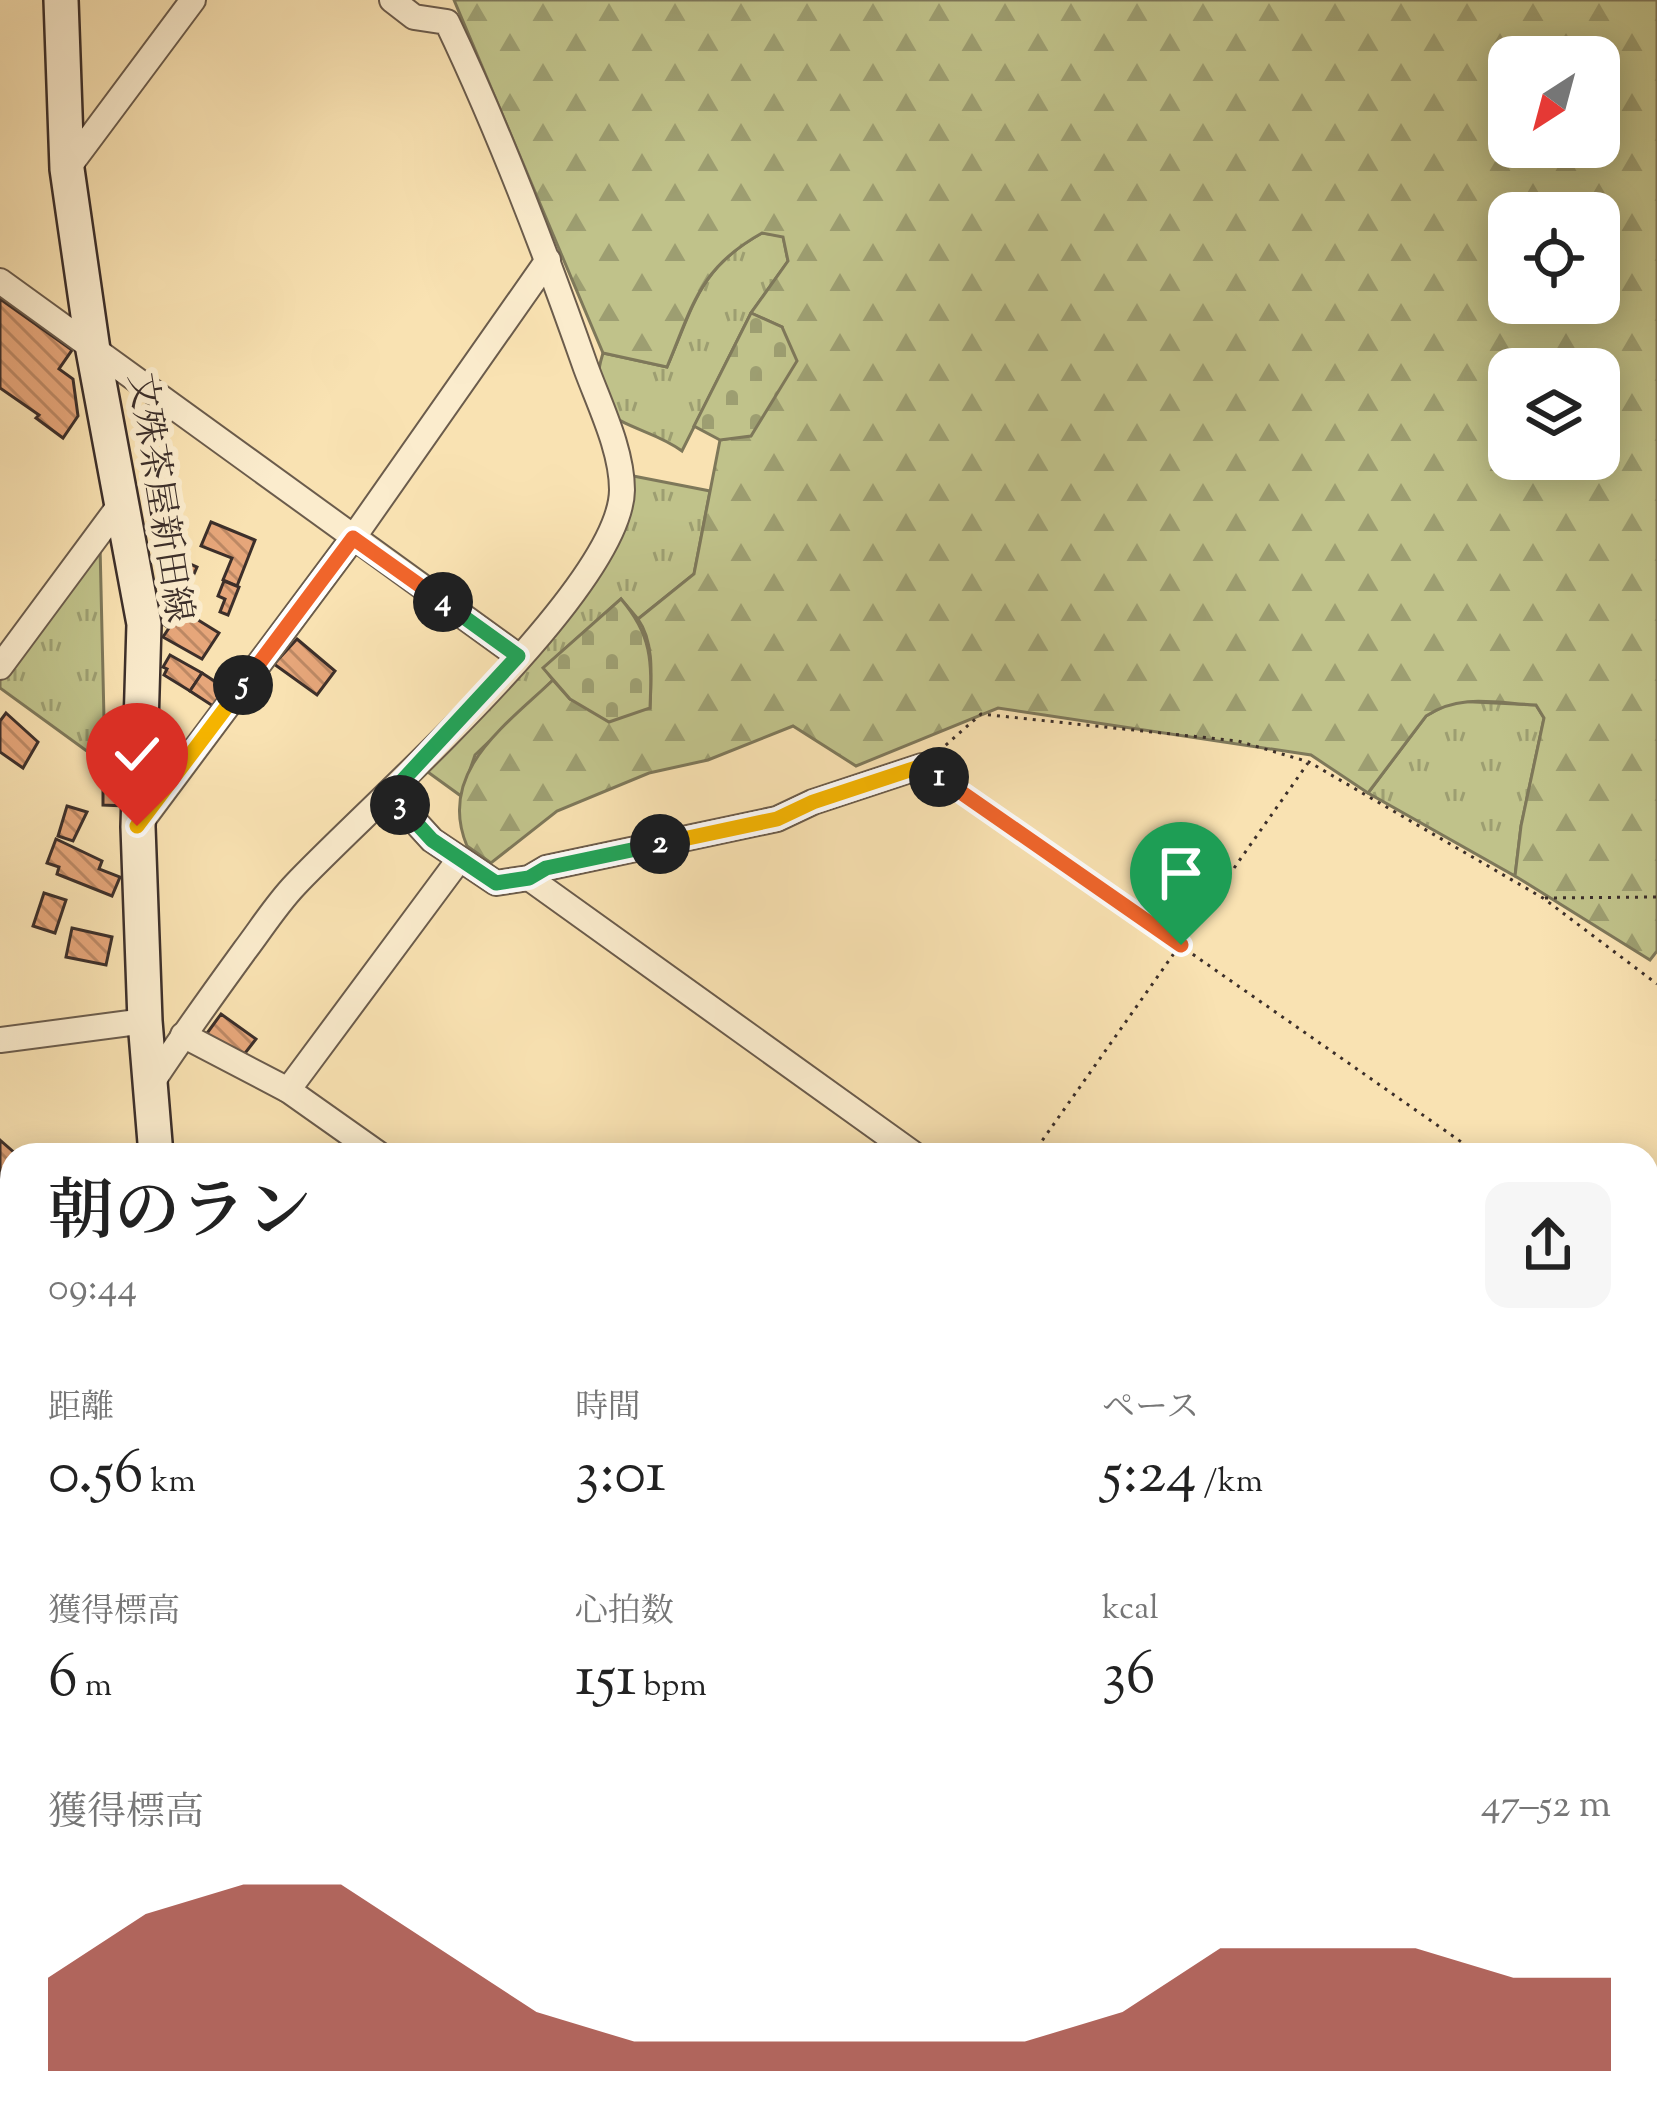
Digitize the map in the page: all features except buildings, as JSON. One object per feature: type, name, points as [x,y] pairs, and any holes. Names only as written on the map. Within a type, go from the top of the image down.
[{"type":"main road","name":"文殊茶屋新田線","points":[[61,0],[67,169],[93,350],[144,624],[137,826],[155,1143]]},
{"type":"street","points":[[67,169],[193,0]]},
{"type":"street","points":[[151,1084],[292,887],[390,794],[548,626],[600,554],[622,490],[611,438],[487,107],[447,22],[414,17],[392,0]]},
{"type":"street","points":[[137,826],[353,538],[548,260]]},
{"type":"street","points":[[0,281],[518,656]]},
{"type":"street","points":[[0,668],[120,505]]},
{"type":"street","points":[[390,794],[432,840],[496,883],[777,819],[813,802],[922,766]]},
{"type":"street","points":[[288,1090],[458,861]]},
{"type":"street","points":[[529,878],[898,1143]]},
{"type":"street","points":[[0,1040],[145,1021]]},
{"type":"street","points":[[183,1035],[288,1090],[363,1143]]},
{"type":"path","points":[[1463,1143],[922,766],[981,714],[1238,741],[1309,762],[1543,898],[1657,984]]},
{"type":"path","points":[[1041,1143],[1309,762]]},
{"type":"path","points":[[1543,898],[1657,897]]},
{"type":"green space","points":[[454,0],[1657,0],[1657,951],[1650,960],[1515,876],[1544,718],[1536,705],[1465,702],[1439,709],[1426,716],[1368,793],[1311,755],[998,708],[856,766],[793,726],[708,760],[649,773],[557,811],[491,863],[467,846],[460,819],[461,795],[481,752],[515,715],[553,680],[570,699],[650,708],[650,650],[638,619],[694,574],[720,440],[751,435],[782,327],[751,313],[788,261],[783,237],[762,233],[711,274],[667,367],[603,353]]},
{"type":"green space","points":[[762,233],[783,236],[788,261],[751,313],[682,451],[617,419],[599,396],[603,353],[667,367],[711,274]]},
{"type":"green space","points":[[751,313],[782,327],[797,361],[751,436],[720,440],[694,426]]},
{"type":"green space","points":[[623,474],[710,491],[694,574],[638,619],[621,599],[544,668],[553,680],[475,755],[461,796],[425,770],[597,571]]},
{"type":"green space","points":[[100,545],[104,719],[95,757],[0,688],[0,680]]},
{"type":"green space","points":[[621,599],[648,649],[650,708],[609,722],[570,699],[543,668]]},
{"type":"green space","points":[[1453,701],[1536,705],[1544,718],[1515,876],[1368,793],[1426,716]]},
{"type":"route","points":[[137,826],[353,538],[518,656],[390,794],[432,840],[496,883],[777,819],[813,802],[922,766],[1181,945]]}]
